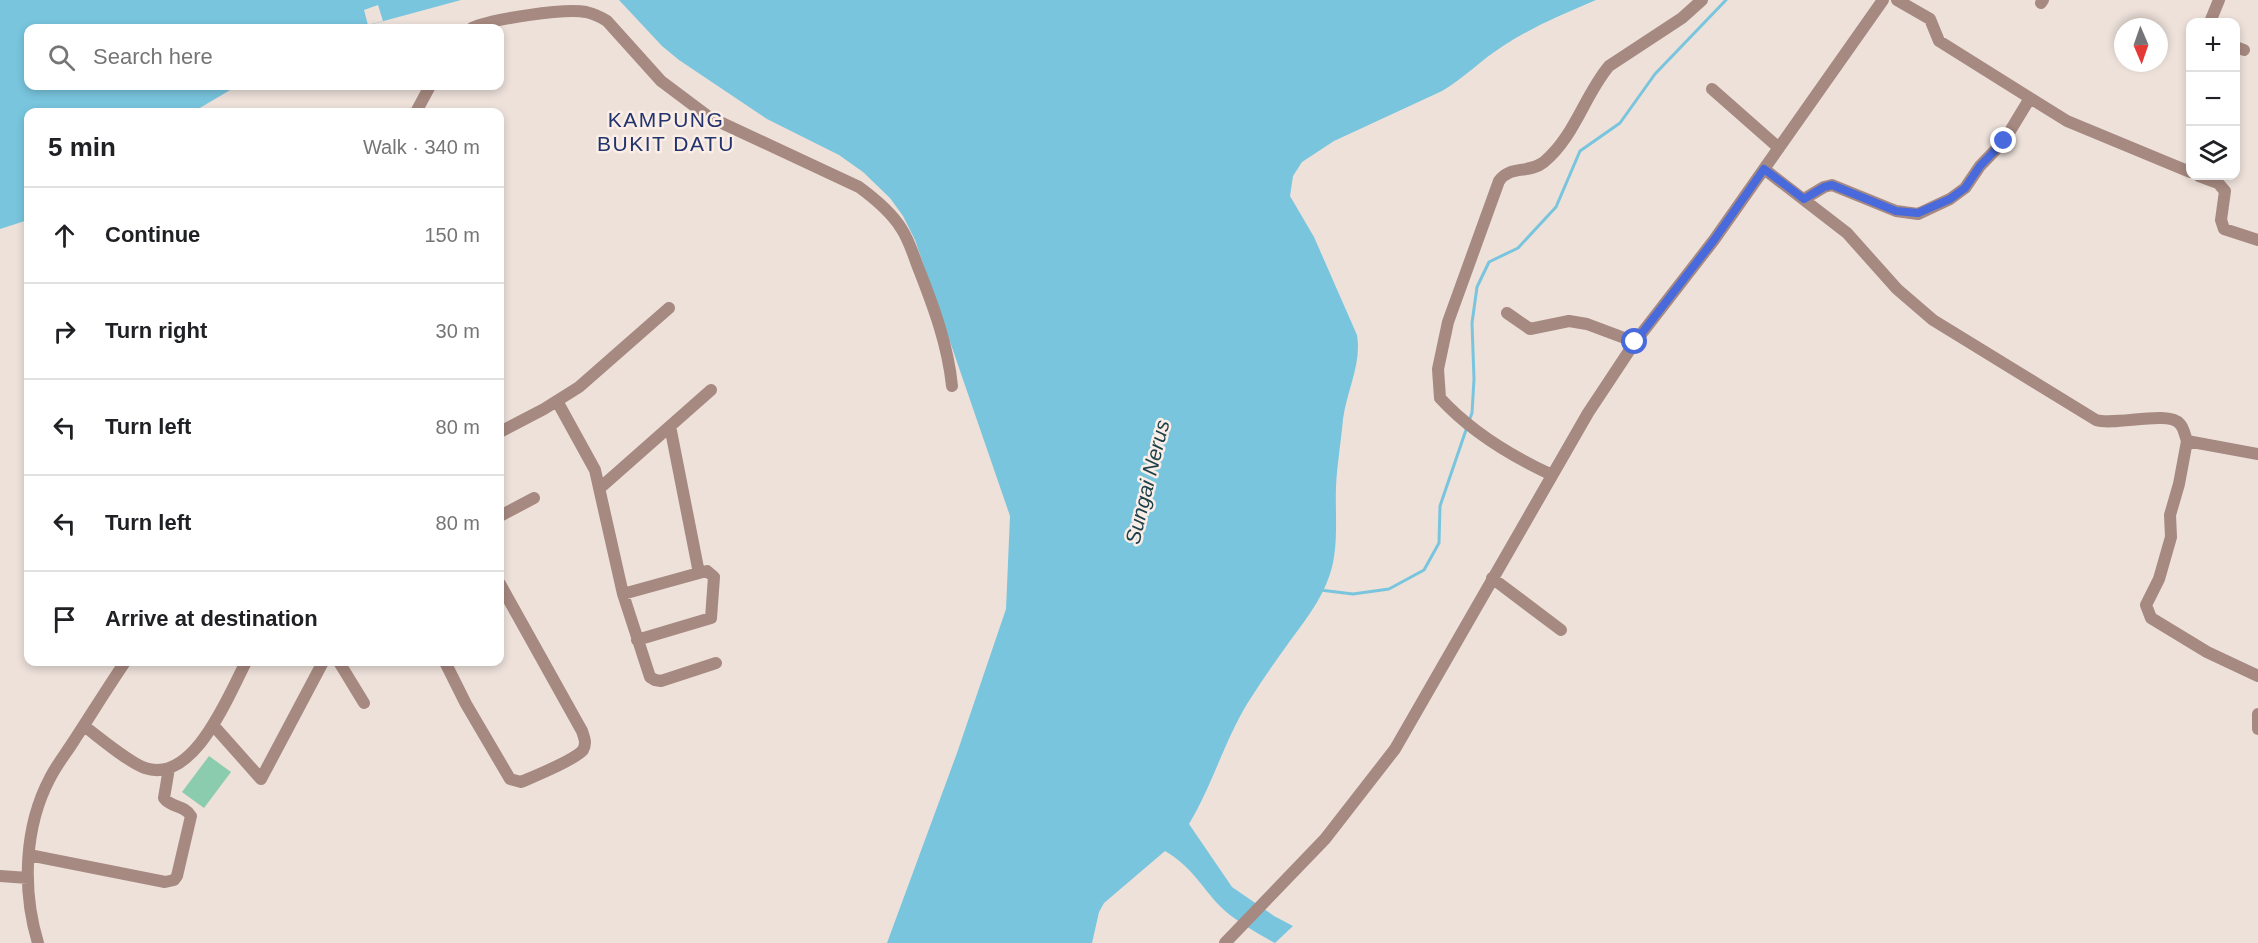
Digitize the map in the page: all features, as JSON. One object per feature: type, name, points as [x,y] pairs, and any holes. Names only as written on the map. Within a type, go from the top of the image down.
[{"type":"street","points":[[1551,475],[1525,462],[1475,430],[1440,398],[1439,366],[1448,322],[1499,181],[1504,174],[1511,170],[1532,169],[1543,163],[1560,146],[1583,110],[1601,75],[1609,66],[1682,18],[1702,0]]},
{"type":"street","points":[[1898,0],[1930,19],[1939,41],[2067,121],[2186,170]]},
{"type":"street","points":[[2212,18],[2219,0]]},
{"type":"street","points":[[1224,943],[1324,839],[1395,749],[1588,413],[1635,342],[1714,240],[1882,1]]},
{"type":"street","points":[[483,24],[565,12],[599,15],[608,21],[661,81],[709,117],[859,187],[875,199],[901,228],[908,241],[937,317],[952,386]]},
{"type":"street","points":[[1712,89],[1779,148]]},
{"type":"street","points":[[418,108],[427,90]]},
{"type":"street","points":[[1804,199],[1832,185],[1896,211],[1918,213],[1950,199],[1965,188],[1980,166],[2004,141],[2030,98]]},
{"type":"street","points":[[1764,169],[1847,233],[1897,289],[1933,320],[2096,420],[2112,423],[2141,419],[2175,420],[2182,425],[2187,441],[2179,484],[2170,510],[2171,537],[2159,579],[2147,601],[2147,611],[2151,618],[2207,652],[2258,676]]},
{"type":"street","points":[[2210,180],[2218,183],[2225,191],[2221,220],[2224,229],[2258,240]]},
{"type":"street","points":[[504,430],[558,401],[606,364],[669,308]]},
{"type":"street","points":[[1507,313],[1530,329],[1569,321],[1587,324],[1635,342]]},
{"type":"street","points":[[600,488],[711,390]]},
{"type":"street","points":[[558,401],[588,454],[600,488],[623,594],[650,677],[655,681],[661,681],[716,663]]},
{"type":"street","points":[[670,426],[699,573]]},
{"type":"street","points":[[2187,441],[2258,454]]},
{"type":"street","points":[[504,514],[534,498]]},
{"type":"street","points":[[623,594],[707,571],[714,577],[711,618],[637,640]]},
{"type":"street","points":[[1492,578],[1561,630]]},
{"type":"street","points":[[447,666],[466,704],[510,779],[521,782],[576,756],[584,748],[585,740],[582,731],[504,591]]},
{"type":"street","points":[[38,943],[31,916],[28,878],[31,830],[50,778],[122,666]]},
{"type":"street","points":[[84,726],[141,766],[155,771],[170,768],[191,753],[213,725],[244,666]]},
{"type":"street","points":[[213,725],[261,779],[321,666]]},
{"type":"street","points":[[341,666],[364,703]]},
{"type":"street","points":[[2258,714],[2258,729]]},
{"type":"street","points":[[28,855],[165,882],[174,880],[177,876],[191,816],[187,810],[168,803],[164,798],[170,768]]},
{"type":"street","points":[[0,876],[28,878]]},
{"type":"green space","points":[[209,756],[231,772],[204,808],[182,792]]},
{"type":"water","points":[[0,0],[461,0],[373,24],[24,24],[24,90],[230,90],[200,108],[24,108],[24,221],[0,229]]},
{"type":"water","name":"Sungai Nerus","points":[[619,0],[1596,0],[1514,39],[1442,91],[1334,141],[1302,162],[1293,176],[1290,196],[1314,237],[1357,335],[1356,366],[1345,408],[1337,470],[1335,553],[1322,594],[1247,704],[1189,824],[1232,887],[1274,916],[1293,926],[1275,943],[1229,914],[1183,864],[1165,851],[1104,903],[1099,912],[1092,943],[887,943],[957,753],[1006,609],[1010,516],[915,240],[903,216],[890,198],[863,172],[839,155],[767,119],[679,60],[662,46]]},
{"type":"pier","points":[[378,5],[383,21],[368,24],[364,10]]},
{"type":"waterway","points":[[1469,421],[1472,413],[1474,379],[1472,323],[1477,287],[1489,262],[1518,248],[1556,207],[1580,151],[1620,123],[1655,74],[1726,0]]},
{"type":"waterway","points":[[1320,590],[1353,594],[1389,589],[1424,570],[1439,543],[1440,506],[1467,427]]},
{"type":"district","name":"KAMPUNG BUKIT DATU","points":[[666,131]]},
{"type":"route","points":[[1635,342],[1714,240],[1764,169],[1804,199],[1832,185],[1896,211],[1907,214],[1918,213],[1950,199],[1965,188],[1980,166],[2004,141]]}]
